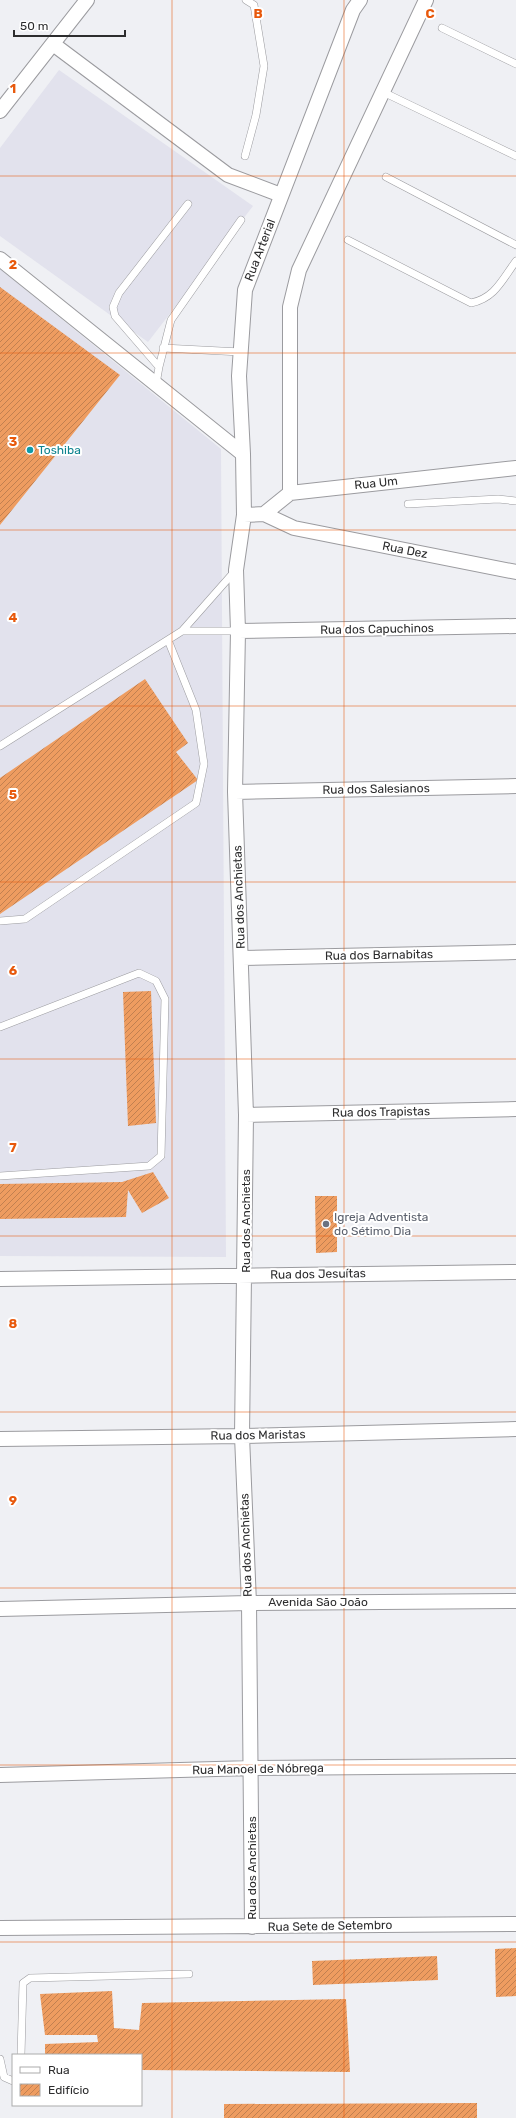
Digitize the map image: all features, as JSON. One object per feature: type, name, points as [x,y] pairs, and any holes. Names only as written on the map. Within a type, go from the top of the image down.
[{"type":"street","points":[[1,108],[87,0]]},
{"type":"street","name":"Rua Arterial","points":[[244,515],[243,454],[238,376],[245,290],[353,10],[360,0]]},
{"type":"street","points":[[244,515],[264,514],[290,493],[290,307],[299,270],[426,0]]},
{"type":"street","points":[[53,44],[228,175],[281,195]]},
{"type":"street","points":[[0,259],[243,454]]},
{"type":"street","name":"Rua Um","points":[[290,493],[516,468]]},
{"type":"street","name":"Rua Dez","points":[[264,514],[294,528],[516,572]]},
{"type":"street","name":"Rua dos Anchietas","points":[[244,515],[236,570],[238,631],[235,792],[242,958],[246,1115],[246,1274],[242,1436],[249,1603],[252,1768],[252,1927]]},
{"type":"street","name":"Rua dos Capuchinos","points":[[238,631],[516,626]]},
{"type":"street","name":"Rua dos Salesianos","points":[[235,792],[516,786]]},
{"type":"street","name":"Rua dos Barnabitas","points":[[242,958],[516,952]]},
{"type":"street","name":"Rua dos Trapistas","points":[[246,1115],[516,1109]]},
{"type":"street","name":"Rua dos Jesuítas","points":[[0,1279],[246,1274],[516,1272]]},
{"type":"street","name":"Rua dos Maristas","points":[[0,1439],[242,1436],[516,1429]]},
{"type":"street","name":"Avenida São João","points":[[0,1609],[249,1603],[516,1601]]},
{"type":"street","name":"Rua Manoel de Nóbrega","points":[[0,1775],[252,1768],[516,1766]]},
{"type":"street","name":"Rua Sete de Setembro","points":[[0,1928],[516,1924]]},
{"type":"lane","points":[[245,156],[256,115],[264,66],[254,5],[246,0]]},
{"type":"lane","points":[[442,28],[516,64]]},
{"type":"lane","points":[[383,92],[516,156]]},
{"type":"lane","points":[[386,177],[516,245]]},
{"type":"lane","points":[[159,367],[115,316],[113,307],[119,293],[188,204]]},
{"type":"lane","points":[[156,384],[163,348],[171,320],[241,220]]},
{"type":"lane","points":[[348,240],[470,303],[483,301],[491,296],[516,261]]},
{"type":"lane","points":[[163,348],[241,352]]},
{"type":"lane","points":[[408,504],[498,499],[516,501]]},
{"type":"lane","points":[[0,746],[182,631],[236,570]]},
{"type":"lane","points":[[182,631],[238,631]]},
{"type":"lane","points":[[0,921],[25,919],[196,803],[204,764],[196,710],[168,640]]},
{"type":"lane","points":[[0,1027],[139,973],[156,981],[165,999],[161,1156],[149,1166],[0,1176]]},
{"type":"lane","points":[[21,2054],[22,1983],[30,1978],[189,1974]]},
{"type":"lane","points":[[0,2059],[4,2077],[12,2081]]},
{"type":"shaded area","points":[[59,70],[253,206],[148,342],[0,236],[0,148]]},
{"type":"shaded area","points":[[0,269],[221,449],[226,1257],[0,1256]]},
{"type":"building","name":"Toshiba","points":[[0,287],[120,375],[0,525]]},
{"type":"building","points":[[145,679],[188,743],[176,752],[198,780],[0,914],[0,778]]},
{"type":"building","points":[[151,991],[156,1123],[128,1126],[123,992]]},
{"type":"building","points":[[153,1172],[169,1198],[142,1213],[128,1190],[126,1217],[0,1219],[0,1184],[122,1182]]},
{"type":"building","name":"Igreja Adventista do Sétimo Dia","points":[[315,1196],[337,1196],[337,1252],[316,1253]]},
{"type":"building","points":[[516,1948],[516,1996],[496,1997],[495,1949]]},
{"type":"building","points":[[437,1956],[438,1980],[313,1985],[312,1961]]},
{"type":"building","points":[[112,1991],[114,2028],[139,2030],[142,2003],[346,1999],[350,2072],[142,2070],[142,2054],[45,2054],[45,2044],[98,2042],[97,2035],[45,2035],[40,1994]]},
{"type":"building","points":[[477,2103],[477,2118],[224,2118],[224,2104]]},
{"type":"place","name":"Toshiba","points":[[30,450]]},
{"type":"place","name":"Igreja Adventista do Sétimo Dia","points":[[326,1224]]}]
